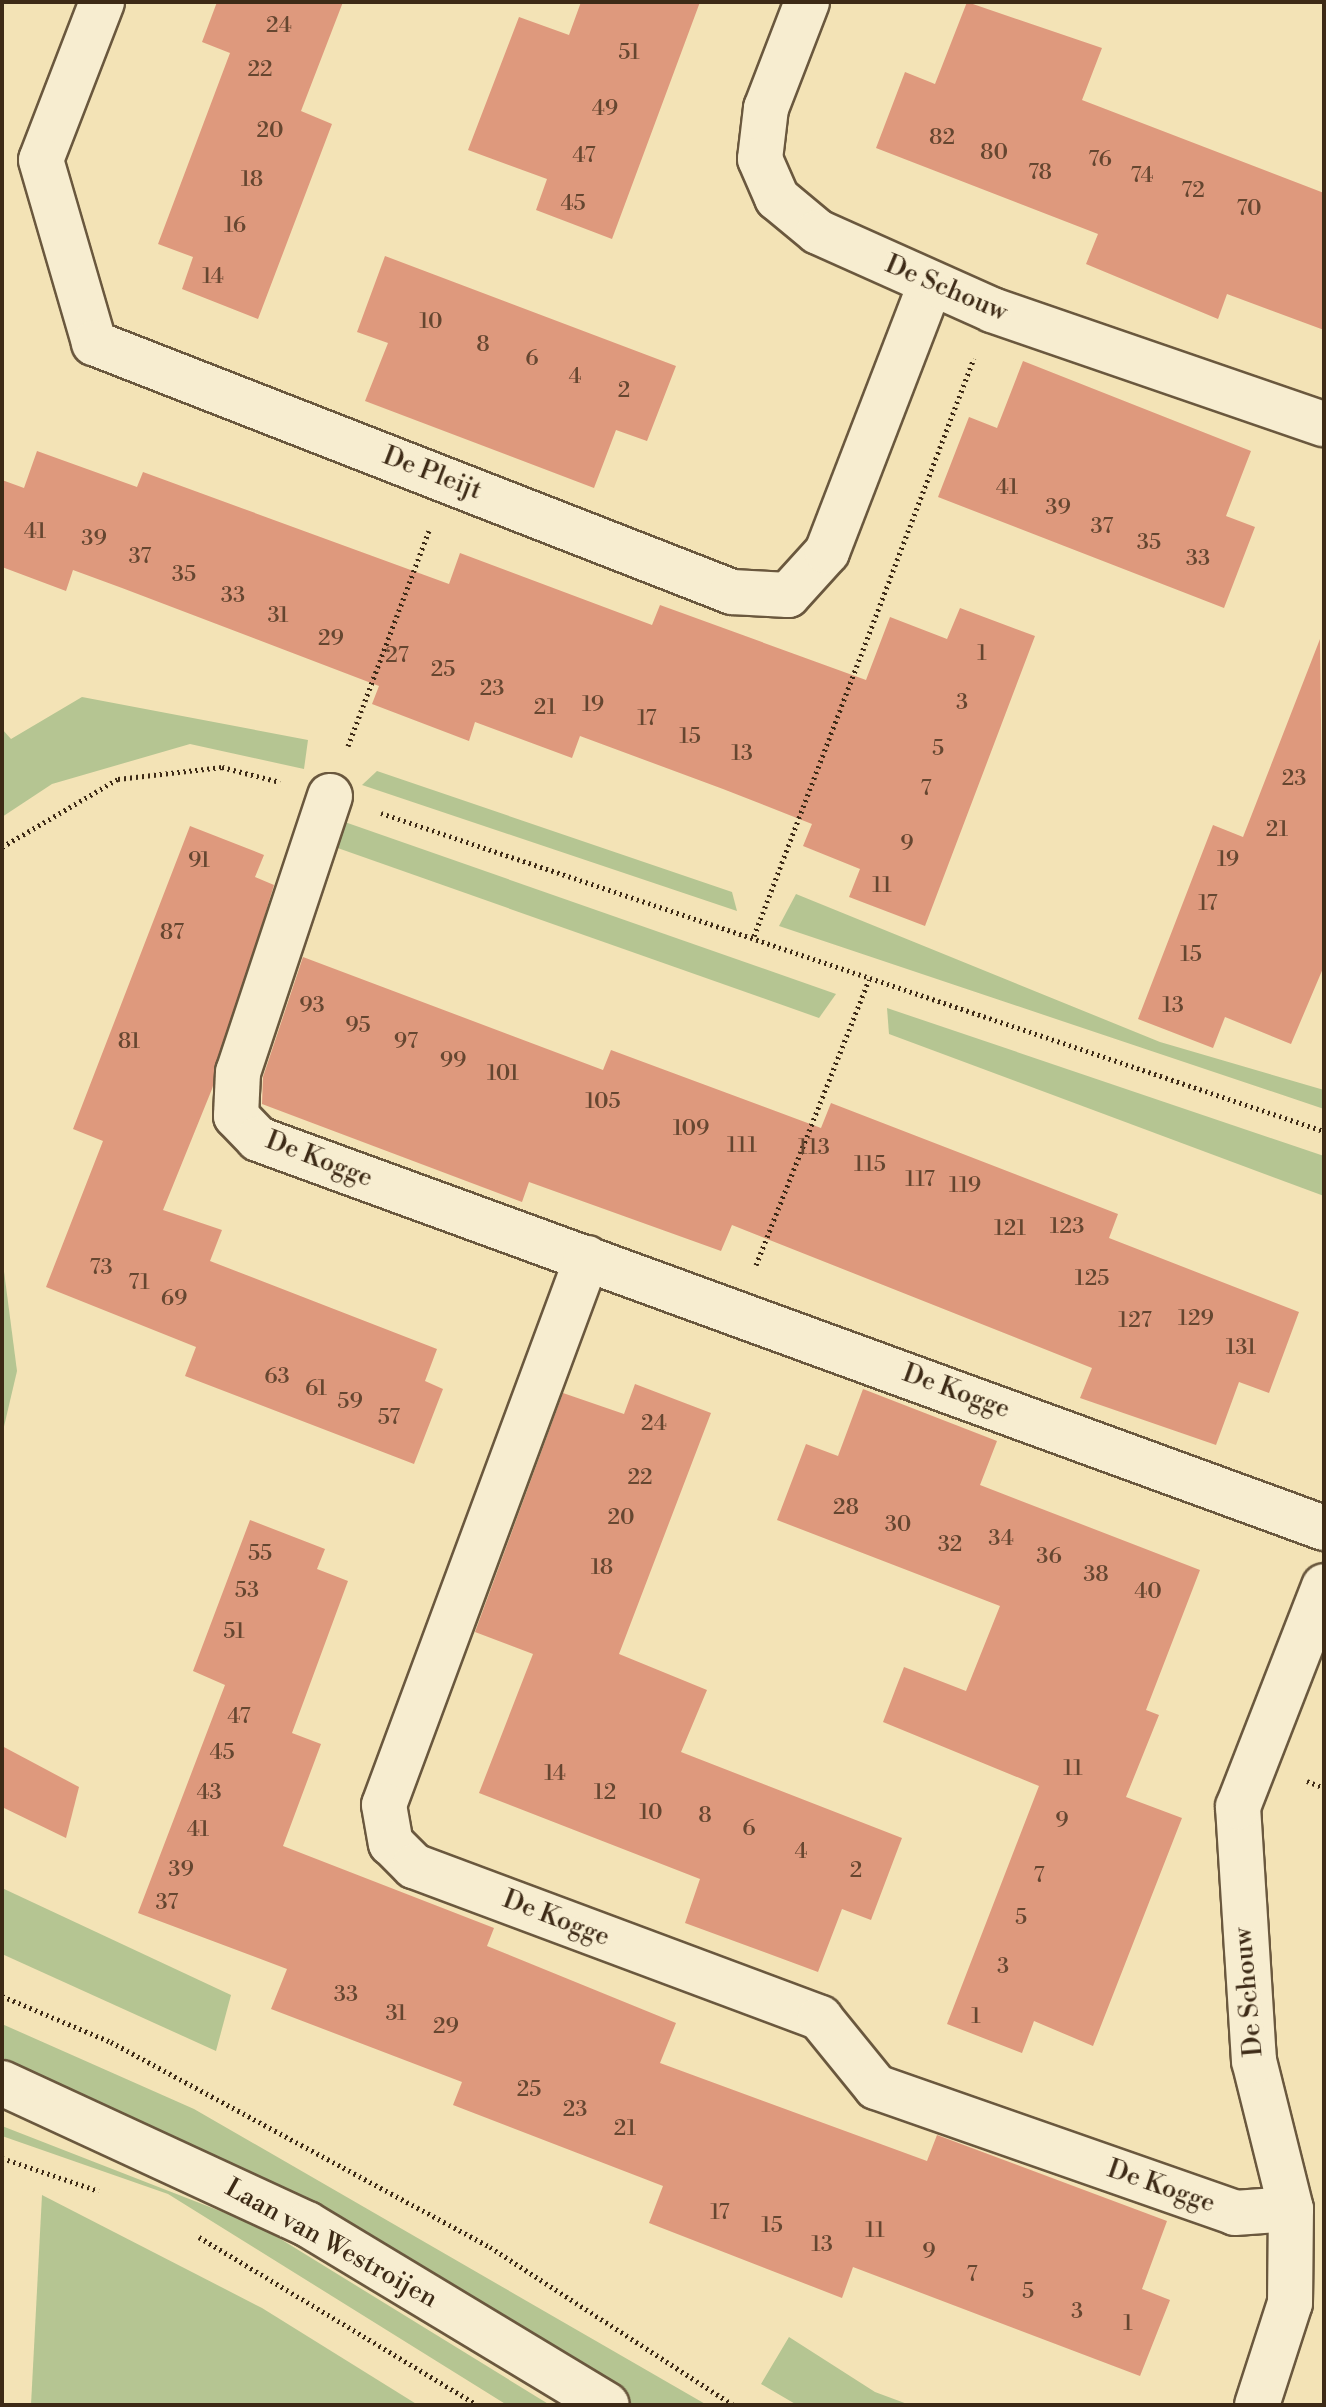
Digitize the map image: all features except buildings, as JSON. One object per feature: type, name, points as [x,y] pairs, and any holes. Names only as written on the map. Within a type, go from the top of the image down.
[{"type":"street","name":"De Pleijt","points":[[102,2],[41,160],[94,343],[732,592],[788,595],[827,552],[930,285]]},
{"type":"street","name":"De Schouw","points":[[807,2],[766,108],[760,159],[777,198],[818,232],[930,285],[992,310],[1324,424]]},
{"type":"street","name":"De Kogge","points":[[330,796],[238,1072],[236,1116],[258,1139],[737,1311],[1324,1528]]},
{"type":"street","name":"De Kogge","points":[[587,1258],[384,1805],[391,1843],[414,1866],[820,2018],[876,2087],[1235,2213],[1291,2209]]},
{"type":"street","name":"De Schouw","points":[[1257,2405],[1290,2303],[1291,2209],[1254,2061],[1238,1807],[1324,1586]]},
{"type":"street","name":"Laan van Westroijen","points":[[2,2083],[307,2224],[607,2405]]},
{"type":"path","points":[[754,936],[992,310]]},
{"type":"path","points":[[330,796],[448,480]]},
{"type":"path","points":[[2,847],[118,779],[222,767],[330,796],[754,936],[869,980],[1324,1131]]},
{"type":"path","points":[[737,1311],[869,980]]},
{"type":"path","points":[[2,1996],[111,2042],[490,2247],[733,2405]]},
{"type":"path","points":[[2,2158],[113,2196]]},
{"type":"path","points":[[195,2234],[477,2405]]},
{"type":"green space","points":[[82,697],[308,740],[304,769],[190,744],[52,784],[2,817],[2,729],[11,739]]},
{"type":"green space","points":[[377,771],[732,892],[737,911],[362,785]]},
{"type":"green space","points":[[339,820],[836,994],[819,1018],[332,846]]},
{"type":"green space","points":[[796,894],[1160,1042],[1324,1090],[1324,1109],[779,926]]},
{"type":"green space","points":[[887,1008],[1324,1156],[1324,1196],[889,1034]]},
{"type":"green space","points":[[2,1256],[17,1371],[2,1435]]},
{"type":"green space","points":[[2,1888],[231,1995],[216,2051],[2,1954]]},
{"type":"green space","points":[[2,2024],[194,2109],[707,2405],[633,2405],[241,2175],[2,2058]]},
{"type":"green space","points":[[2,2126],[261,2227],[550,2405],[507,2405],[168,2194],[2,2136]]},
{"type":"green space","points":[[42,2195],[262,2308],[418,2405],[31,2405]]},
{"type":"green space","points":[[789,2337],[875,2392],[910,2405],[797,2405],[761,2384]]}]
